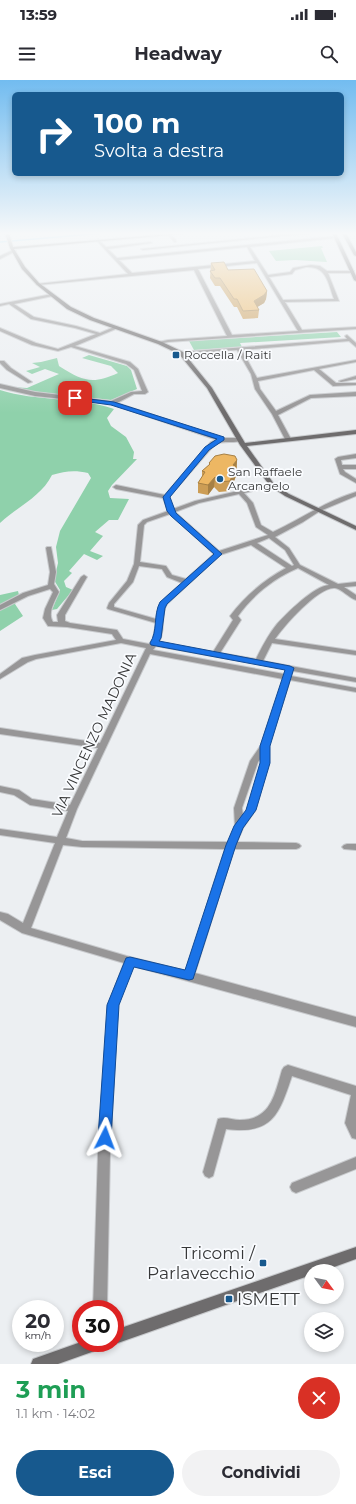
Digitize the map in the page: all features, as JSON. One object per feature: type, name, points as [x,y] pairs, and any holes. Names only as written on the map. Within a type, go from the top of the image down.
[{"type":"street","points":[[49,293],[69,308],[92,320],[160,343],[181,353],[209,388],[242,443],[272,484],[287,494],[356,528]]},
{"type":"street","points":[[208,293],[230,336]]},
{"type":"street","points":[[276,293],[301,332]]},
{"type":"street","points":[[282,302],[337,300],[334,293]]},
{"type":"street","points":[[0,305],[52,295]]},
{"type":"street","points":[[10,303],[34,318],[76,327],[99,334]]},
{"type":"street","points":[[0,329],[34,344],[58,350],[116,328]]},
{"type":"street","points":[[160,343],[230,336],[356,328]]},
{"type":"street","points":[[341,329],[356,346]]},
{"type":"street","points":[[181,353],[239,350],[255,346],[350,340]]},
{"type":"street","points":[[71,346],[128,363],[136,369],[145,392],[133,393],[112,403]]},
{"type":"street","points":[[239,350],[255,380],[258,389],[275,414],[288,439]]},
{"type":"street","points":[[255,380],[356,361]]},
{"type":"street","points":[[2,362],[7,369],[30,382]]},
{"type":"street","points":[[315,368],[347,394]]},
{"type":"street","points":[[335,384],[356,377]]},
{"type":"street","points":[[0,380],[3,383],[1,386],[35,394],[112,403],[221,439],[242,443],[356,432]]},
{"type":"street","points":[[335,384],[356,384]]},
{"type":"street","points":[[275,414],[310,397],[356,394]]},
{"type":"street","points":[[166,497],[207,449],[221,439]]},
{"type":"street","points":[[356,456],[338,459],[342,473],[356,481]]},
{"type":"street","points":[[340,467],[356,467]]},
{"type":"street","points":[[160,622],[110,608],[111,604],[130,582],[137,564],[141,525],[145,521],[197,502],[272,484]]},
{"type":"street","points":[[116,487],[166,497]]},
{"type":"street","points":[[240,492],[250,503],[258,526],[287,549],[298,566],[339,587],[356,598]]},
{"type":"street","name":"VIA VINCENZO MADONIA","points":[[25,930],[73,809],[102,746],[151,647],[157,638],[161,608],[164,602],[218,554],[271,535],[301,521],[318,510],[356,494]]},
{"type":"street","points":[[166,497],[171,511],[218,554]]},
{"type":"street","points":[[251,542],[290,568]]},
{"type":"street","points":[[49,548],[53,572],[51,584],[56,592],[48,610],[47,618],[51,624],[114,632],[121,641]]},
{"type":"street","points":[[137,564],[164,567],[169,576],[187,582]]},
{"type":"street","points":[[215,655],[237,620],[234,616],[237,611],[259,590],[290,568],[298,566]]},
{"type":"street","points":[[68,625],[61,622],[62,615],[84,577]]},
{"type":"street","points":[[258,663],[270,640],[296,609],[317,592],[325,587],[339,587],[356,584]]},
{"type":"street","points":[[0,608],[24,594],[40,588],[53,586]]},
{"type":"street","points":[[270,640],[356,653]]},
{"type":"street","points":[[0,677],[25,660],[35,657],[121,641],[286,677],[356,690]]},
{"type":"street","points":[[151,647],[215,655],[356,680]]},
{"type":"street","points":[[189,976],[231,845],[239,826],[251,810],[265,763],[265,746],[290,668]]},
{"type":"street","points":[[0,731],[102,746]]},
{"type":"street","points":[[239,826],[237,818],[240,801],[254,761],[265,746]]},
{"type":"street","points":[[0,790],[16,792],[30,802],[73,809]]},
{"type":"street","points":[[0,832],[82,844],[296,846]]},
{"type":"street","points":[[0,916],[5,917],[25,930],[130,961],[356,1022]]},
{"type":"street","points":[[100,1300],[104,1153],[113,1005],[130,961]]},
{"type":"street","points":[[208,1172],[222,1123],[236,1126],[263,1122],[276,1108],[288,1070],[356,1091]]},
{"type":"street","points":[[356,1096],[351,1123],[356,1134]]},
{"type":"street","points":[[296,1187],[356,1163]]},
{"type":"street","points":[[124,1334],[356,1253]]},
{"type":"street","points":[[38,1364],[72,1352]]},
{"type":"green space","points":[[337,332],[341,337],[240,343],[242,347],[194,350],[189,341]]},
{"type":"green space","points":[[89,355],[127,366],[131,370],[137,389],[111,400],[30,391],[12,387],[27,388],[59,374],[45,369],[32,374],[26,371],[40,367],[32,363],[57,358],[59,366],[81,378],[88,380],[101,379],[118,373],[111,366],[82,358]]},
{"type":"green space","points":[[0,390],[28,396],[86,402],[114,409],[107,418],[111,426],[126,437],[134,452],[133,459],[137,459],[108,491],[110,498],[129,499],[118,520],[109,520],[95,532],[103,536],[90,551],[103,556],[97,560],[84,554],[69,571],[72,573],[64,581],[66,587],[73,590],[57,609],[52,610],[60,590],[54,580],[58,563],[56,547],[60,531],[91,478],[88,473],[79,471],[52,475],[42,490],[0,523]]},
{"type":"green space","points":[[18,591],[19,595],[15,604],[23,616],[0,631],[0,595]]},
{"type":"building","points":[[230,293],[266,293],[254,301],[259,310],[243,311],[237,299],[234,299]]},
{"type":"building","points":[[224,454],[235,456],[237,460],[233,465],[236,466],[230,481],[219,482],[215,477],[208,485],[198,483],[205,472],[202,471],[210,464],[209,463],[215,456]]},
{"type":"place","name":"Roccella / Raiti","points":[[176,355]]},
{"type":"place","name":"San Raffaele Arcangelo","points":[[220,479]]},
{"type":"place","name":"Tricomi / Parlavecchio","points":[[263,1263]]},
{"type":"place","name":"ISMETT","points":[[229,1299]]},
{"type":"route","points":[[75,398],[112,403],[221,439],[213,443],[207,449],[166,497],[174,515],[218,554],[164,602],[161,608],[157,638],[154,643],[290,668],[265,746],[265,763],[251,810],[239,826],[231,845],[189,976],[130,961],[113,1005],[105,1138]]}]
